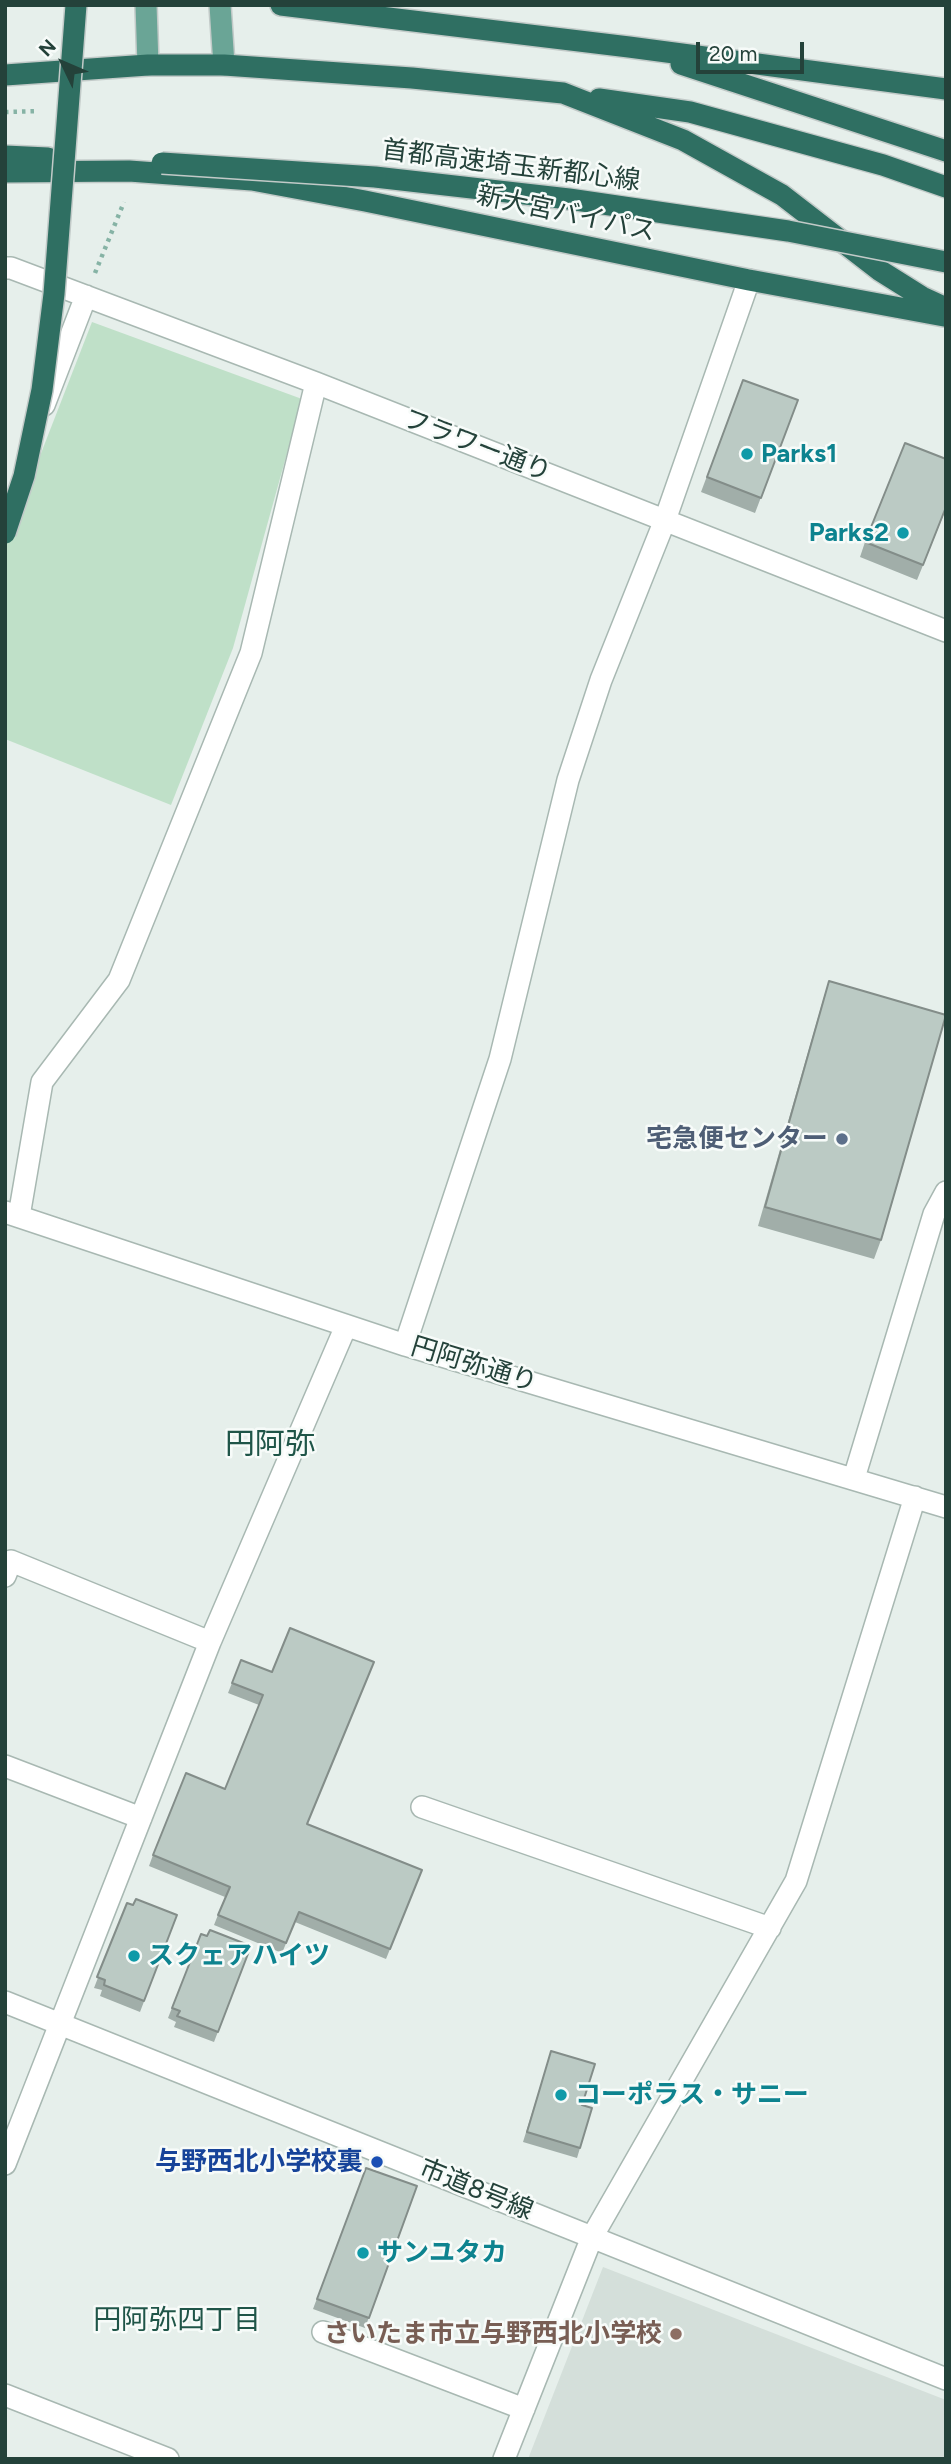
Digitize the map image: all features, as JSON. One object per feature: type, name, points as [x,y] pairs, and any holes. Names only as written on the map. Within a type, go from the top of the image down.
[{"type":"highway","points":[[5,533],[24,476],[42,390],[54,294],[76,5]]},
{"type":"highway","points":[[281,5],[946,89]]},
{"type":"highway","points":[[629,47],[946,151]]},
{"type":"highway","points":[[5,75],[148,65],[224,65],[412,78],[563,93],[690,112],[883,165],[946,187]]},
{"type":"highway","points":[[563,93],[683,140],[782,195],[879,270],[922,298],[946,308]]},
{"type":"highway","name":"首都高速埼玉新都心線","points":[[5,156],[162,163],[388,179],[569,199],[774,229],[946,262]]},
{"type":"highway","name":"新大宮バイパス","points":[[5,172],[129,171],[252,180],[749,281],[946,316]]},
{"type":"main road","points":[[146,5],[148,65]]},
{"type":"main road","points":[[220,5],[224,65]]},
{"type":"street","name":"フラワー通り","points":[[5,268],[316,383],[946,631]]},
{"type":"street","points":[[405,1345],[500,1059],[568,780],[601,680],[665,520],[749,281]]},
{"type":"street","points":[[5,504],[86,296]]},
{"type":"street","points":[[12,1214],[42,1082],[119,980],[251,653],[316,383]]},
{"type":"street","points":[[853,1478],[934,1214],[946,1192]]},
{"type":"street","name":"円阿弥通り","points":[[12,1214],[405,1345],[946,1507]]},
{"type":"street","points":[[5,2164],[210,1642],[346,1326]]},
{"type":"street","points":[[504,2459],[593,2237],[796,1881],[915,1497]]},
{"type":"street","points":[[5,1576],[11,1562],[210,1642]]},
{"type":"street","points":[[5,1766],[141,1818]]},
{"type":"street","points":[[422,1807],[770,1928]]},
{"type":"street","name":"市道8号線","points":[[5,2003],[946,2379]]},
{"type":"street","points":[[323,2332],[524,2409]]},
{"type":"street","points":[[5,2395],[167,2459]]},
{"type":"path","points":[[5,112],[44,111]]},
{"type":"path","points":[[86,296],[124,202]]},
{"type":"shaded area","name":"さいたま市立与野西北小学校","points":[[603,2267],[946,2400],[946,2459],[528,2459]]},
{"type":"green space","points":[[92,322],[302,399],[233,648],[171,805],[5,739],[5,546]]},
{"type":"building","name":"Parks1","points":[[743,380],[798,400],[761,498],[707,477]]},
{"type":"building","name":"Parks2","points":[[905,443],[946,459],[946,507],[923,565],[865,542]]},
{"type":"building","points":[[829,981],[946,1015],[881,1240],[765,1207]]},
{"type":"building","points":[[290,1628],[374,1662],[307,1824],[422,1870],[390,1949],[299,1912],[286,1943],[218,1915],[230,1887],[153,1855],[186,1773],[225,1789],[263,1695],[232,1683],[241,1660],[272,1672]]},
{"type":"building","name":"スクェアハイツ","points":[[136,1899],[177,1915],[144,2001],[104,1985],[105,1980],[97,1977],[127,1903],[133,1905]]},
{"type":"building","name":"スクェアハイツ","points":[[210,1930],[251,1946],[218,2032],[177,2016],[180,2011],[172,2008],[201,1934],[207,1936]]},
{"type":"building","name":"コーポラス・サニー","points":[[551,2051],[595,2064],[582,2105],[592,2108],[580,2148],[527,2132]]},
{"type":"building","name":"サンユタカ","points":[[366,2168],[417,2186],[369,2318],[317,2299]]},
{"type":"place","name":"Parks1","points":[[747,454]]},
{"type":"place","name":"Parks2","points":[[903,533]]},
{"type":"place","name":"宅急便センター","points":[[842,1139]]},
{"type":"place","name":"スクェアハイツ","points":[[134,1956]]},
{"type":"place","name":"コーポラス・サニー","points":[[561,2095]]},
{"type":"place","name":"与野西北小学校裏","points":[[377,2162]]},
{"type":"place","name":"サンユタカ","points":[[363,2253]]},
{"type":"place","name":"さいたま市立与野西北小学校","points":[[676,2334]]},
{"type":"district","name":"円阿弥","points":[[270,1445]]},
{"type":"district","name":"円阿弥四丁目","points":[[177,2321]]}]
